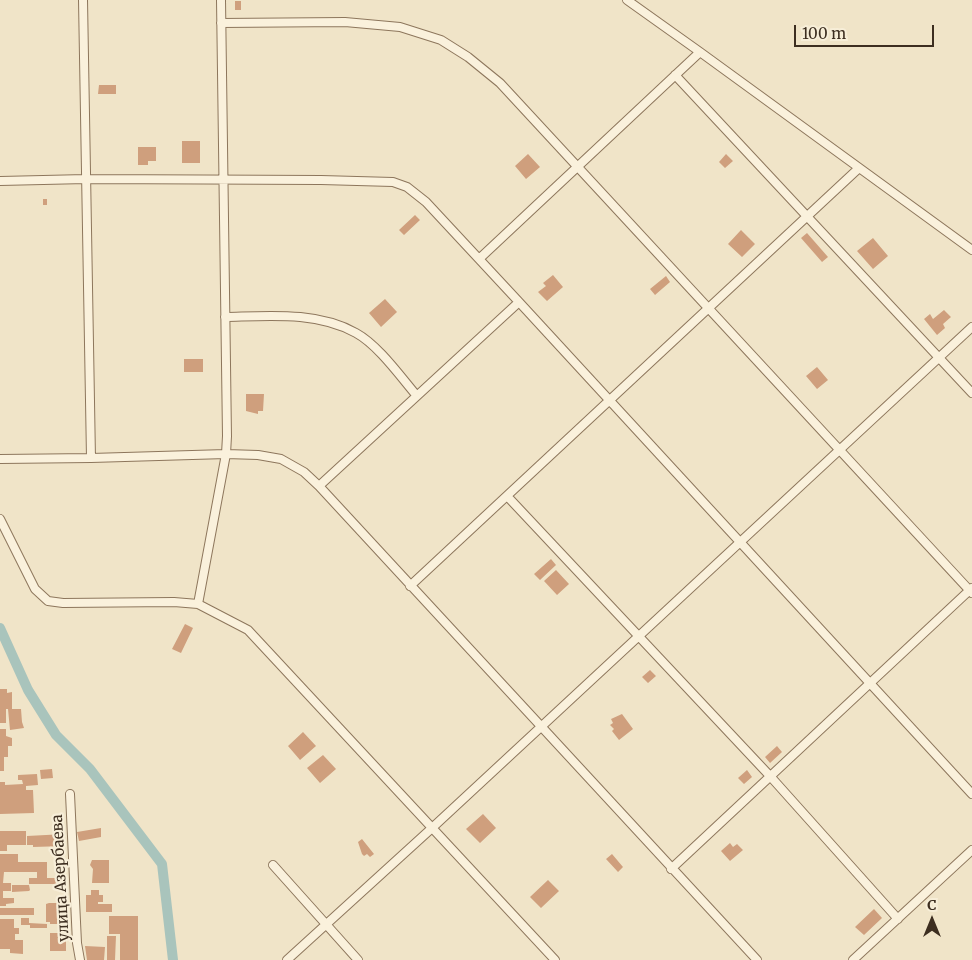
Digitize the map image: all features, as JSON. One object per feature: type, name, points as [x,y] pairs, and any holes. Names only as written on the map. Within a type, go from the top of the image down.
[{"type":"street","points":[[83,0],[91,458]]},
{"type":"street","points":[[198,604],[226,454],[221,0]]},
{"type":"street","points":[[626,0],[972,250]]},
{"type":"street","points":[[221,24],[365,24],[400,27],[441,40],[468,57],[500,83],[971,590],[671,869]]},
{"type":"street","points":[[479,259],[700,52]]},
{"type":"street","points":[[675,75],[972,393]]},
{"type":"street","points":[[410,586],[860,168]]},
{"type":"street","points":[[0,181],[223,179],[393,182],[407,187],[426,202],[972,794]]},
{"type":"street","points":[[319,486],[519,302]]},
{"type":"street","points":[[225,317],[267,316],[304,318],[339,325],[358,334],[382,355],[417,396]]},
{"type":"street","points":[[286,960],[432,828],[972,327]]},
{"type":"street","points":[[0,459],[258,455],[281,459],[304,472],[757,960]]},
{"type":"street","points":[[507,496],[770,776],[898,919]]},
{"type":"street","points":[[0,519],[34,589],[48,600],[63,603],[174,602],[198,604],[248,630],[555,960]]},
{"type":"street","name":"улица Азербаева","points":[[70,794],[77,944],[80,960]]},
{"type":"street","points":[[853,960],[972,850]]},
{"type":"street","points":[[273,865],[358,960]]},
{"type":"building","points":[[235,1],[241,1],[241,10],[235,10]]},
{"type":"building","points":[[99,85],[116,85],[116,94],[98,94]]},
{"type":"building","points":[[182,141],[200,141],[200,163],[182,163]]},
{"type":"building","points":[[138,147],[156,147],[156,161],[148,161],[148,165],[138,165]]},
{"type":"building","points":[[528,154],[540,167],[526,179],[515,166]]},
{"type":"building","points":[[726,154],[733,161],[725,168],[719,162]]},
{"type":"building","points":[[43,199],[47,199],[47,205],[43,205]]},
{"type":"building","points":[[415,215],[420,220],[404,235],[399,230]]},
{"type":"building","points":[[741,230],[755,244],[742,257],[728,244]]},
{"type":"building","points":[[807,233],[828,257],[822,262],[801,238]]},
{"type":"building","points":[[873,238],[888,256],[873,269],[857,251]]},
{"type":"building","points":[[553,275],[563,287],[547,301],[538,292],[546,286],[543,283]]},
{"type":"building","points":[[666,276],[670,282],[655,295],[650,289]]},
{"type":"building","points":[[385,299],[397,312],[381,327],[369,313]]},
{"type":"building","points":[[944,310],[951,317],[943,324],[945,328],[937,335],[924,319],[930,314],[933,319]]},
{"type":"building","points":[[184,359],[203,359],[203,372],[184,372]]},
{"type":"building","points":[[817,367],[828,380],[817,389],[806,376]]},
{"type":"building","points":[[246,394],[264,394],[263,411],[258,411],[258,414],[246,411]]},
{"type":"building","points":[[551,559],[556,565],[540,580],[534,574]]},
{"type":"building","points":[[556,570],[569,584],[557,595],[544,581]]},
{"type":"building","points":[[185,624],[193,628],[181,653],[172,649]]},
{"type":"building","points":[[650,670],[656,676],[648,683],[642,677]]},
{"type":"building","points":[[0,689],[7,689],[7,693],[12,692],[12,709],[21,709],[24,728],[10,730],[8,709],[6,709],[6,723],[0,723]]},
{"type":"building","points":[[622,714],[633,729],[619,740],[610,725],[613,723],[611,719]]},
{"type":"building","points":[[0,729],[6,729],[6,736],[12,738],[12,746],[8,746],[8,757],[4,757],[4,771],[0,771]]},
{"type":"building","points":[[303,732],[316,746],[300,760],[288,746]]},
{"type":"building","points":[[777,746],[782,752],[770,763],[765,757]]},
{"type":"building","points":[[323,755],[336,769],[320,783],[307,768]]},
{"type":"building","points":[[52,769],[53,778],[41,779],[40,770]]},
{"type":"building","points":[[747,770],[752,777],[744,784],[738,778]]},
{"type":"building","points":[[37,774],[38,785],[26,786],[26,790],[33,790],[34,813],[0,814],[0,782],[5,782],[5,785],[23,784],[22,780],[18,780],[18,775]]},
{"type":"building","points":[[483,814],[496,828],[480,843],[466,829]]},
{"type":"building","points":[[101,828],[101,837],[79,841],[77,832]]},
{"type":"building","points":[[0,831],[26,831],[26,845],[7,845],[7,851],[0,851]]},
{"type":"building","points":[[65,834],[65,846],[33,847],[33,845],[27,845],[27,836]]},
{"type":"building","points":[[362,839],[374,854],[370,857],[367,854],[364,856],[362,854],[358,842]]},
{"type":"building","points":[[730,843],[733,847],[737,844],[743,850],[730,861],[721,851]]},
{"type":"building","points":[[0,854],[18,854],[18,862],[47,862],[47,878],[60,878],[60,884],[29,884],[29,878],[37,878],[37,872],[4,872],[3,883],[11,883],[11,891],[3,891],[3,898],[14,898],[14,903],[0,906]]},
{"type":"building","points":[[612,854],[623,867],[618,872],[606,859]]},
{"type":"building","points":[[92,860],[109,860],[109,883],[92,883],[93,869],[90,865]]},
{"type":"building","points":[[548,880],[559,891],[541,908],[530,897]]},
{"type":"building","points":[[12,885],[29,885],[30,890],[12,892]]},
{"type":"building","points":[[91,890],[99,890],[99,895],[103,895],[103,902],[98,902],[98,904],[112,904],[112,912],[86,912],[86,895],[91,895]]},
{"type":"building","points":[[64,903],[64,924],[50,924],[50,922],[46,922],[46,904]]},
{"type":"building","points":[[0,908],[34,908],[34,915],[0,915]]},
{"type":"building","points":[[874,909],[882,918],[864,935],[855,927]]},
{"type":"building","points":[[109,916],[138,916],[138,960],[120,960],[120,934],[109,934]]},
{"type":"building","points":[[21,918],[29,918],[29,923],[47,924],[47,928],[30,928],[30,925],[21,925]]},
{"type":"building","points":[[0,919],[14,919],[14,928],[19,928],[19,934],[15,934],[15,940],[23,940],[23,954],[10,953],[10,949],[0,949]]},
{"type":"building","points":[[50,933],[66,933],[66,951],[50,951]]},
{"type":"building","points":[[107,936],[116,936],[115,960],[107,960]]},
{"type":"building","points":[[85,946],[105,947],[104,960],[87,960]]},
{"type":"waterway","points":[[0,628],[28,690],[56,735],[90,769],[162,864],[173,960]]}]
